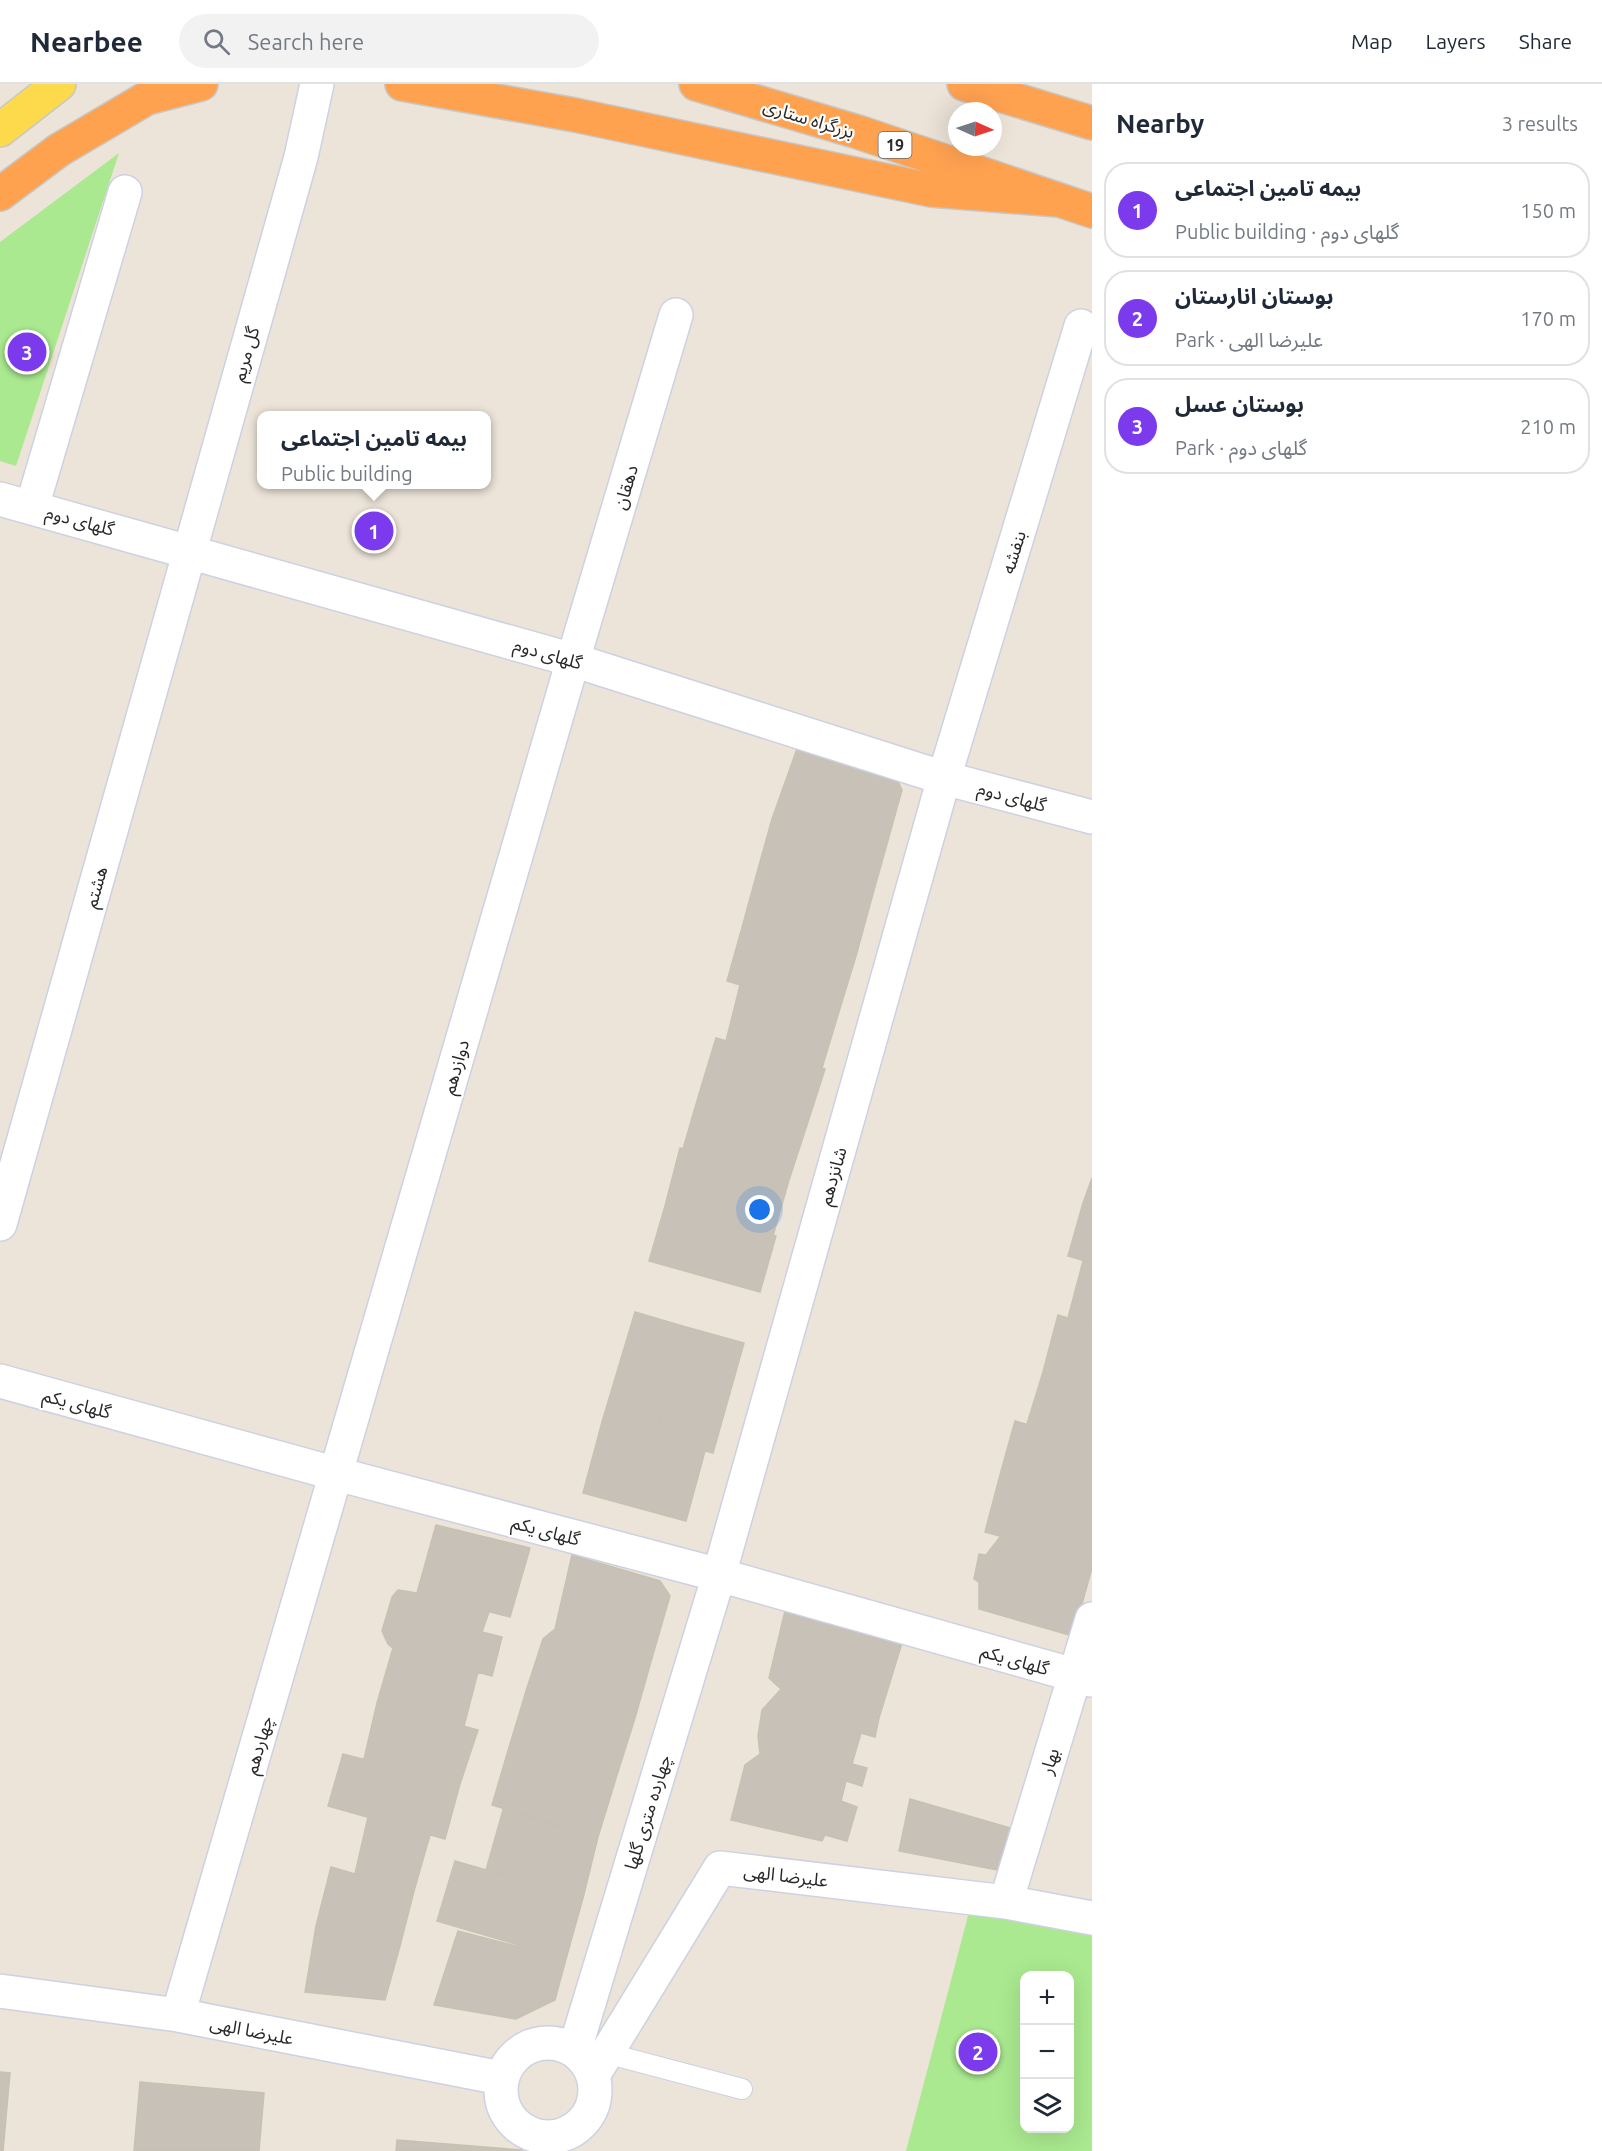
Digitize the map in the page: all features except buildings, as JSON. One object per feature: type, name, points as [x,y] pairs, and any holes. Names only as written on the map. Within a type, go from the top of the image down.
[{"type":"highway","points":[[0,194],[59,150],[147,98],[201,84]]},
{"type":"highway","points":[[402,84],[575,115],[931,190],[1058,200]]},
{"type":"highway","name":"بزرگراه ستاری","points":[[696,84],[858,132],[1092,211]]},
{"type":"highway","points":[[964,84],[1092,123]]},
{"type":"main road","points":[[0,130],[59,84]]},
{"type":"street","name":"گل مریم","points":[[190,550],[301,157],[317,84]]},
{"type":"street","points":[[32,507],[125,192]]},
{"type":"street","name":"دهقان","points":[[573,660],[676,315]]},
{"type":"street","name":"بنفشه","points":[[944,777],[1081,326]]},
{"type":"street","name":"گلهای دوم","points":[[0,498],[573,660],[944,777],[1092,817]]},
{"type":"street","name":"هشتم","points":[[0,1224],[190,550]]},
{"type":"street","name":"دوازدهم","points":[[337,1474],[573,660]]},
{"type":"street","name":"شانزدهم","points":[[719,1575],[944,777]]},
{"type":"street","name":"گلهای یکم","points":[[0,1381],[337,1474],[719,1575],[1083,1678]]},
{"type":"street","name":"چهاردهم","points":[[178,2015],[337,1474]]},
{"type":"street","name":"چهارده متری گلها","points":[[592,2059],[719,1575]]},
{"type":"street","name":"بهار","points":[[1006,1902],[1083,1678],[1092,1619]]},
{"type":"street","name":"علیرضا الهی","points":[[592,2059],[720,1868],[1006,1902],[1092,1918]]},
{"type":"street","name":"علیرضا الهی","points":[[0,1991],[178,2015],[501,2078]]},
{"type":"street","points":[[545,2041],[561,2043],[592,2059],[596,2091],[593,2107],[585,2120],[578,2141],[542,2137],[527,2132],[514,2123],[505,2110],[501,2095],[501,2078],[507,2064],[518,2053],[531,2045],[545,2041]]},
{"type":"lane","points":[[592,2059],[742,2089]]},
{"type":"green space","points":[[119,153],[16,466],[0,461],[0,242]]},
{"type":"green space","points":[[969,1912],[1092,1934],[1092,2151],[906,2151]]},
{"type":"place","name":"بوستان عسل","points":[[27,352]]},
{"type":"place","name":"بیمه تامین اجتماعی","points":[[374,531]]},
{"type":"place","name":"بوستان انارستان","points":[[978,2052]]}]
